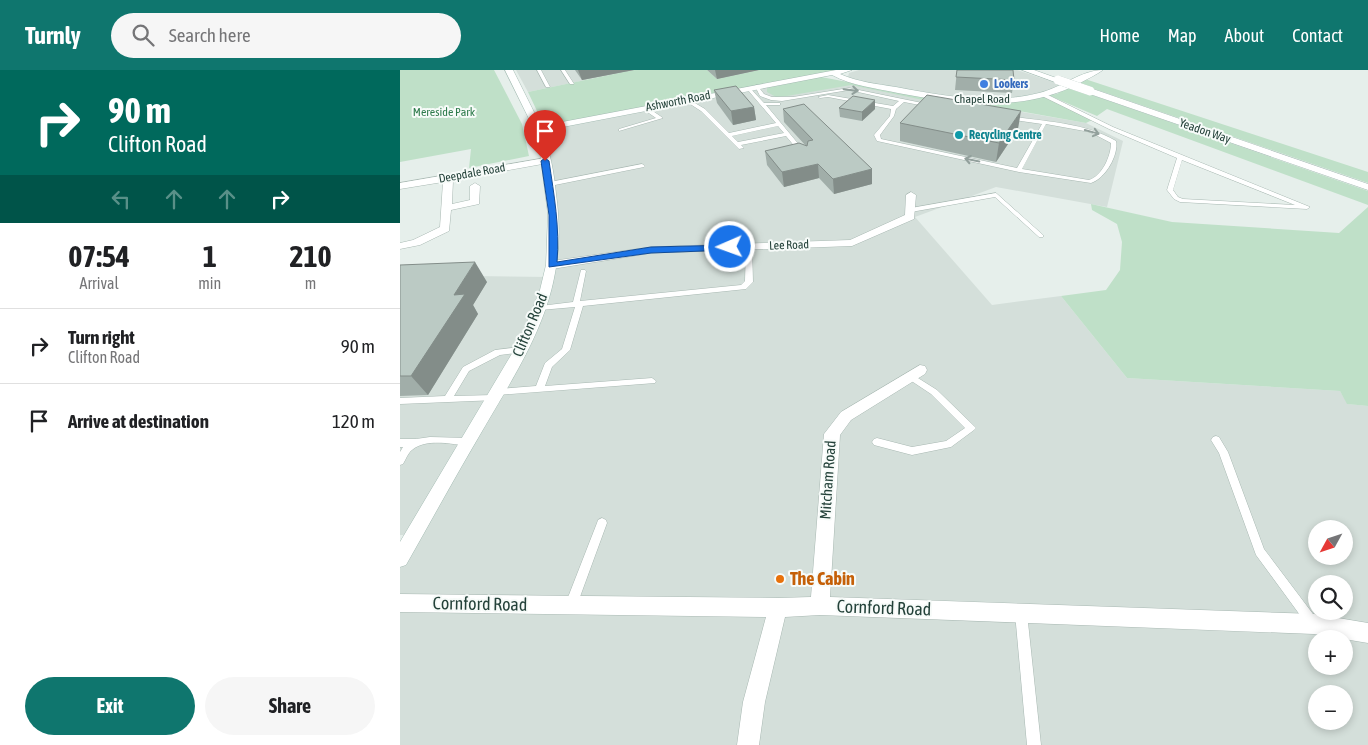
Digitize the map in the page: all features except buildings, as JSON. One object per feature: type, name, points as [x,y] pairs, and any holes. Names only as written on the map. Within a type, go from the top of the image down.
[{"type":"street","name":"Clifton Road","points":[[400,559],[496,395],[520,350],[540,308],[552,266],[554,241],[550,184],[538,129],[509,70]]},
{"type":"street","name":"Ashworth Road","points":[[538,129],[845,70]]},
{"type":"street","name":"Yeadon Way","points":[[1026,70],[1042,74]]},
{"type":"street","name":"Yeadon Way","points":[[1034,70],[1058,80],[1368,187]]},
{"type":"street","name":"Chapel Road","points":[[832,72],[847,79],[955,100],[988,101],[1044,95],[1099,70]]},
{"type":"street","name":"Deepdale Road","points":[[400,186],[545,161]]},
{"type":"street","points":[[400,246],[416,243],[445,229],[448,178]]},
{"type":"street","points":[[447,208],[475,202],[475,186]]},
{"type":"street","points":[[911,195],[911,210]]},
{"type":"street","name":"Lee Road","points":[[552,266],[651,250],[852,243],[910,217],[911,210]]},
{"type":"street","name":"Mitcham Road","points":[[820,606],[832,434],[846,416],[915,373]]},
{"type":"street","name":"Cornford Road","points":[[400,603],[778,608],[820,606],[1314,624],[1368,633]]},
{"type":"street","points":[[748,745],[754,702],[778,608]]},
{"type":"lane","points":[[539,70],[548,86]]},
{"type":"lane","points":[[563,70],[572,83]]},
{"type":"lane","points":[[752,87],[762,95],[777,100],[835,89],[849,89],[934,107]]},
{"type":"lane","points":[[752,87],[761,104],[806,157]]},
{"type":"lane","points":[[1044,95],[1111,128],[1307,207],[1182,201],[1176,198],[1170,190],[1180,157]]},
{"type":"lane","points":[[761,104],[792,103],[828,96],[894,108]]},
{"type":"lane","points":[[686,100],[703,110],[739,146],[787,134]]},
{"type":"lane","points":[[903,100],[894,108],[892,116],[877,135],[879,140],[1019,170],[1089,182],[1096,181],[1101,176],[1114,147],[1114,142],[1106,136],[1091,131],[998,117]]},
{"type":"lane","points":[[621,130],[660,118],[645,108]]},
{"type":"lane","points":[[728,134],[779,124]]},
{"type":"lane","points":[[1019,170],[1044,124]]},
{"type":"lane","points":[[550,184],[642,166]]},
{"type":"lane","points":[[911,210],[996,195],[1041,236]]},
{"type":"lane","points":[[540,308],[743,287],[749,282],[750,246]]},
{"type":"lane","points":[[540,389],[548,365],[566,350],[578,304],[583,271]]},
{"type":"lane","points":[[448,399],[466,369],[498,352],[520,350]]},
{"type":"lane","points":[[877,442],[912,450],[948,444],[971,428],[915,373]]},
{"type":"lane","points":[[400,401],[448,399],[540,389],[652,382]]},
{"type":"lane","points":[[400,443],[437,440],[468,442]]},
{"type":"lane","points":[[1216,440],[1223,452],[1260,552],[1314,624]]},
{"type":"lane","points":[[400,461],[408,448],[416,443]]},
{"type":"lane","points":[[571,605],[602,523]]},
{"type":"lane","points":[[1021,613],[1034,745]]},
{"type":"shaded area","points":[[516,70],[634,70],[528,92]]},
{"type":"shaded area","points":[[859,70],[1017,70],[1062,85],[1049,91],[1022,97],[983,100],[931,96],[849,79],[849,73]]},
{"type":"shaded area","points":[[810,76],[1086,123],[1123,141],[1107,207],[996,187],[915,217],[992,305],[1061,296],[1127,378],[1340,391],[1348,404],[1368,406],[1368,745],[400,745],[400,559],[413,535],[400,535],[400,275],[549,277],[554,241],[538,129]]},
{"type":"green space","name":"Mereside Park","points":[[400,70],[494,70],[522,124],[529,156],[469,168],[471,149],[400,162]]},
{"type":"green space","points":[[633,70],[707,70],[717,79],[759,70],[844,70],[545,128],[528,92]]},
{"type":"green space","points":[[821,77],[928,97],[968,102],[1047,96],[1094,119],[1086,123],[1007,109],[957,107],[851,85],[776,97],[767,92],[767,88]]},
{"type":"green space","points":[[1085,79],[1368,172],[1368,183],[1077,83]]},
{"type":"green space","points":[[1069,87],[1368,191],[1368,205],[1107,109],[1097,116],[1048,95],[1057,94]]},
{"type":"green space","points":[[1091,204],[1172,222],[1339,233],[1368,207],[1368,406],[1347,404],[1340,391],[1127,378],[1061,296],[1106,290],[1120,270],[1122,242],[1117,224],[1092,210]]},
{"type":"place","name":"Lookers","points":[[984,84]]},
{"type":"place","name":"Recycling Centre","points":[[959,135]]},
{"type":"place","name":"The Cabin","points":[[780,579]]},
{"type":"route","points":[[545,161],[550,184],[553,215],[554,241],[552,266],[651,250],[730,247]]}]
